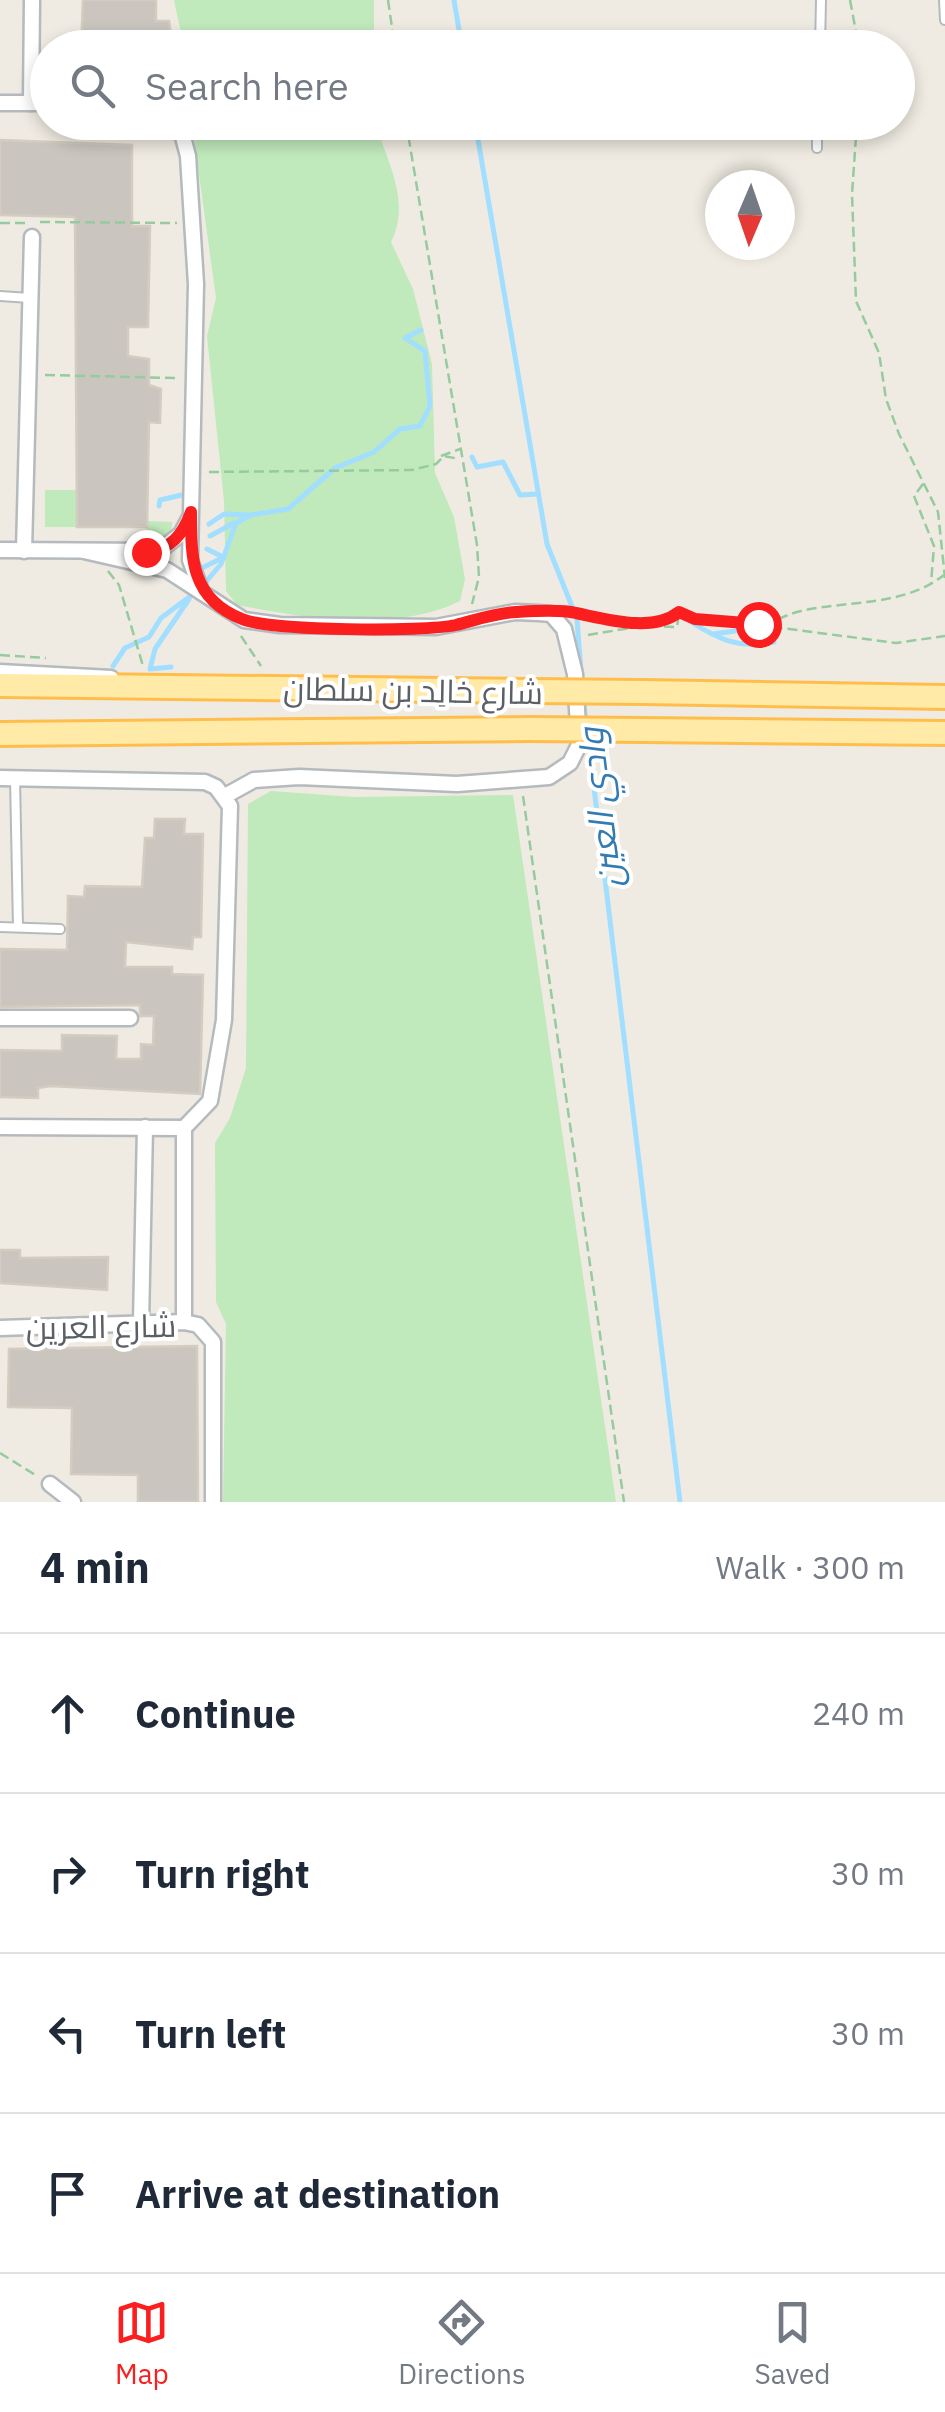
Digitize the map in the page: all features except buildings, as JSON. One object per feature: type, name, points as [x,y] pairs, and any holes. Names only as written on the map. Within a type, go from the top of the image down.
[{"type":"main road","name":"شارع خالِد بن سلطان","points":[[0,685],[945,697]]},
{"type":"main road","name":"شارع خالِد بن سلطان","points":[[0,734],[530,729],[945,733]]},
{"type":"street","points":[[32,0],[32,30]]},
{"type":"street","points":[[0,103],[30,103]]},
{"type":"street","points":[[184,140],[194,224],[191,568],[200,589]]},
{"type":"street","points":[[24,551],[32,238]]},
{"type":"street","points":[[0,550],[159,551],[181,534],[191,512]]},
{"type":"street","points":[[149,565],[176,560],[191,542]]},
{"type":"street","points":[[84,551],[149,565],[200,589],[244,620],[436,626],[514,612],[551,614],[564,629],[571,646],[579,745],[570,764],[549,777],[457,784],[299,777],[254,780],[224,796]]},
{"type":"street","points":[[0,672],[85,674],[176,688]]},
{"type":"street","points":[[0,744],[118,742],[173,735]]},
{"type":"street","points":[[8,778],[186,780],[216,787],[230,806],[224,1020],[210,1101],[184,1128],[184,1322]]},
{"type":"street","points":[[0,1018],[130,1018]]},
{"type":"street","points":[[0,1127],[184,1128]]},
{"type":"street","points":[[141,1323],[145,1127]]},
{"type":"street","name":"شارع العرين","points":[[0,1328],[184,1322],[198,1325],[213,1342],[212,1502]]},
{"type":"street","points":[[50,1484],[73,1502]]},
{"type":"lane","points":[[820,30],[821,0]]},
{"type":"lane","points":[[944,0],[945,20]]},
{"type":"lane","points":[[817,140],[817,148]]},
{"type":"lane","points":[[0,296],[30,298]]},
{"type":"lane","points":[[8,778],[18,927]]},
{"type":"lane","points":[[0,927],[60,930]]},
{"type":"path","points":[[388,0],[392,30]]},
{"type":"path","points":[[850,0],[856,30]]},
{"type":"path","points":[[409,140],[479,578],[474,603],[436,626]]},
{"type":"path","points":[[679,612],[695,619],[758,624],[798,611],[855,606],[928,587],[945,576],[938,512],[899,434],[886,399],[879,353],[856,301],[852,194],[856,140]]},
{"type":"path","points":[[0,223],[194,224]]},
{"type":"path","points":[[28,374],[194,378]]},
{"type":"path","points":[[192,472],[412,470],[436,464],[441,457],[460,449]]},
{"type":"path","points":[[441,457],[461,459]]},
{"type":"path","points":[[924,482],[914,496],[936,562],[928,587]]},
{"type":"path","points":[[924,518],[938,533]]},
{"type":"path","points":[[84,551],[103,565],[119,585],[146,673]]},
{"type":"path","points":[[551,614],[574,612],[671,630],[677,626],[679,612]]},
{"type":"path","points":[[588,635],[662,622],[679,612]]},
{"type":"path","points":[[722,620],[896,643],[945,636]]},
{"type":"path","points":[[241,635],[269,674]]},
{"type":"path","points":[[523,794],[624,1502]]},
{"type":"path","points":[[0,1452],[50,1484]]},
{"type":"green space","points":[[174,0],[374,0],[374,30],[180,30]]},
{"type":"green space","points":[[194,140],[381,140],[398,197],[397,227],[391,242],[413,289],[432,364],[435,473],[454,517],[465,579],[460,601],[435,611],[379,620],[321,618],[237,605],[226,591],[224,501],[207,336],[216,298]]},
{"type":"green space","points":[[45,490],[77,490],[77,527],[45,527]]},
{"type":"green space","points":[[147,521],[172,522],[171,539],[146,539]]},
{"type":"green space","points":[[271,791],[354,797],[513,795],[616,1502],[223,1502],[226,1324],[216,1302],[215,1143],[230,1118],[246,1068],[248,804]]},
{"type":"waterway","name":"وادي العين","points":[[454,0],[459,30]]},
{"type":"waterway","name":"وادي العين","points":[[478,140],[547,544],[577,619],[581,672]]},
{"type":"waterway","points":[[113,666],[125,648],[149,637],[161,618],[200,589],[221,564],[236,523],[251,515],[288,509],[335,468],[374,452],[400,429],[420,426],[430,406],[425,351],[405,338],[421,330]]},
{"type":"waterway","points":[[472,457],[477,467],[503,462],[520,495],[538,494]]},
{"type":"waterway","points":[[159,506],[160,500],[186,494]]},
{"type":"waterway","points":[[209,524],[224,514],[248,515]]},
{"type":"waterway","points":[[210,536],[234,523]]},
{"type":"waterway","points":[[207,549],[221,556]]},
{"type":"waterway","points":[[202,568],[224,557]]},
{"type":"waterway","points":[[171,667],[150,669],[155,649],[189,599]]},
{"type":"waterway","points":[[713,634],[750,629],[770,616]]},
{"type":"waterway","points":[[691,622],[730,641],[751,645],[774,642]]},
{"type":"waterway","points":[[740,632],[761,630]]},
{"type":"waterway","name":"وادي العين","points":[[583,698],[586,722]]},
{"type":"waterway","name":"وادي العين","points":[[588,738],[680,1502]]},
{"type":"route","points":[[146,552],[159,551],[174,541],[191,512],[191,568],[200,589],[244,620],[280,625],[436,626],[514,612],[574,612],[644,624],[671,619],[679,612],[695,619],[758,624]]}]
